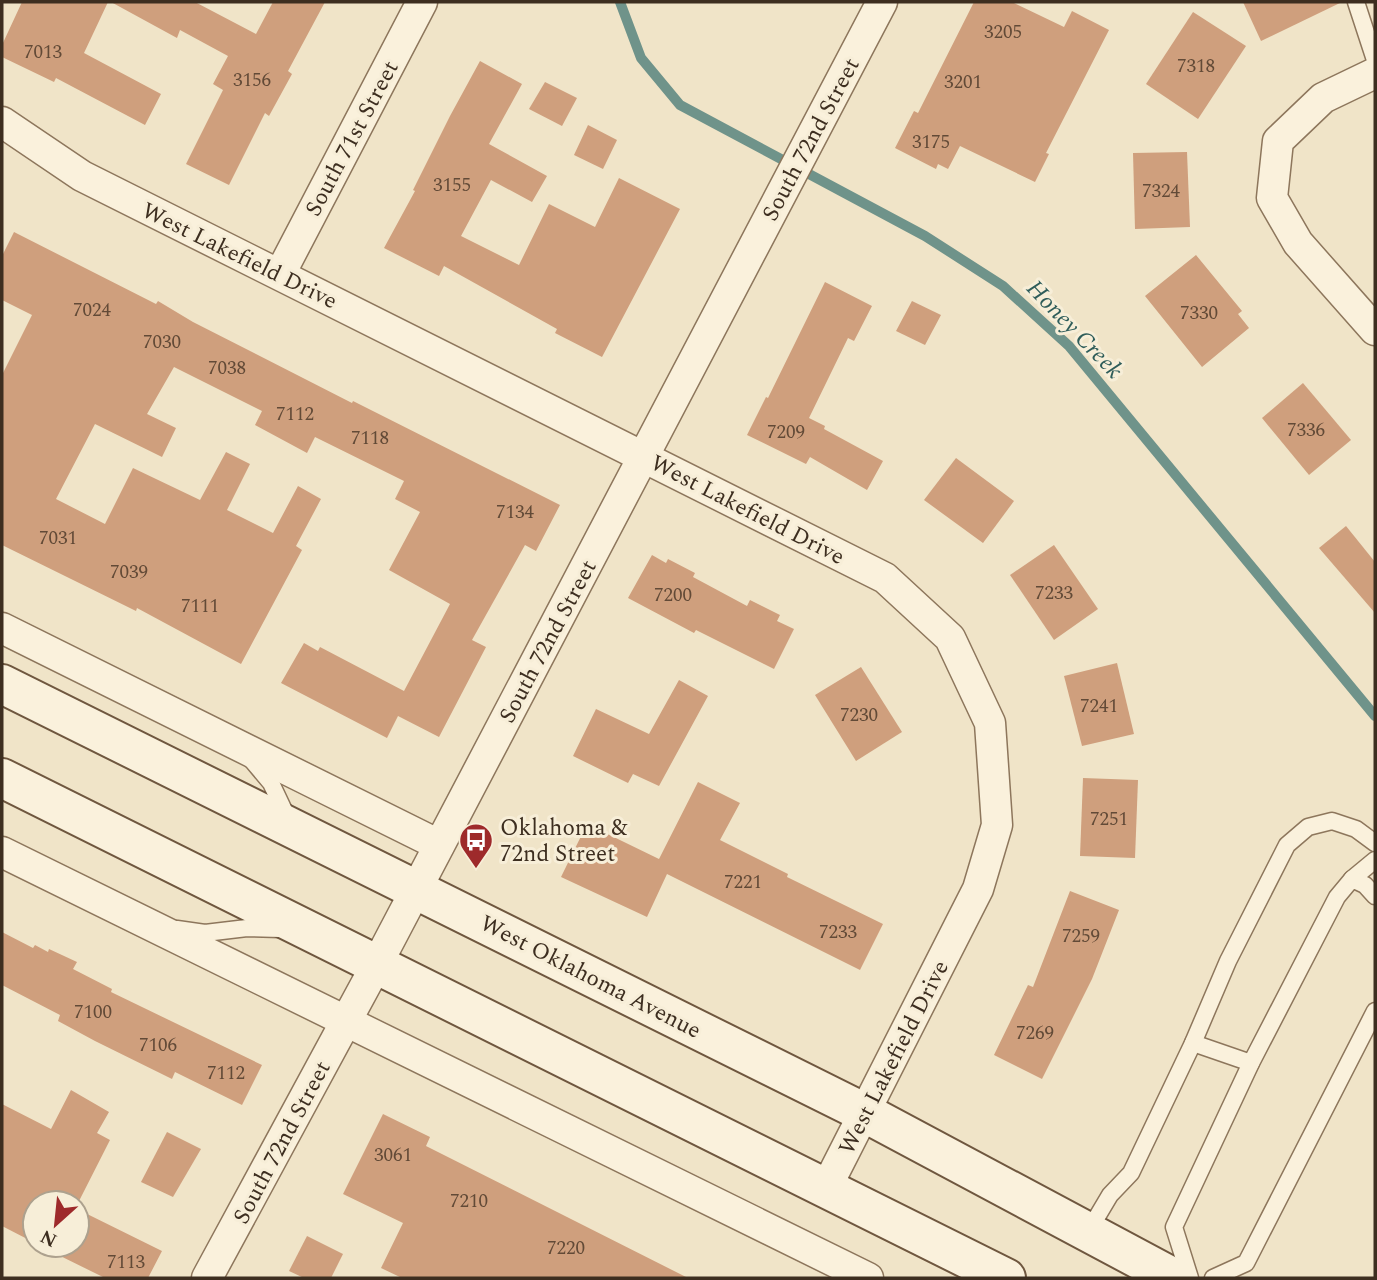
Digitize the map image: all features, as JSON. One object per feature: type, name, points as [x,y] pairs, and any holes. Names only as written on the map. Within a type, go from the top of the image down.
[{"type":"main road","name":"West Oklahoma Avenue","points":[[2,684],[865,1113],[1174,1278]]},
{"type":"main road","points":[[2,778],[1006,1278]]},
{"type":"street","name":"South 71st Street","points":[[280,274],[422,2]]},
{"type":"street","name":"South 72nd Street","points":[[207,1278],[377,964],[882,2]]},
{"type":"street","points":[[1375,73],[1323,98],[1278,141],[1272,198],[1298,243],[1375,330]]},
{"type":"street","name":"West Lakefield Drive","points":[[2,122],[82,176],[885,578],[950,638],[990,723],[997,825],[978,889],[826,1188]]},
{"type":"street","points":[[2,628],[439,845]]},
{"type":"street","points":[[2,852],[868,1278]]},
{"type":"lane","points":[[1356,2],[1375,60]]},
{"type":"lane","points":[[233,743],[271,783],[292,827]]},
{"type":"lane","points":[[1088,1233],[1111,1195],[1131,1173],[1193,1043],[1228,961],[1287,845],[1308,827],[1332,821],[1356,829],[1375,843]]},
{"type":"lane","points":[[1190,1278],[1174,1227],[1251,1063],[1337,897],[1352,879],[1375,860]]},
{"type":"lane","points":[[1352,879],[1365,885],[1375,897]]},
{"type":"lane","points":[[147,924],[205,933],[269,927],[324,938]]},
{"type":"lane","points":[[1213,1278],[1246,1263],[1375,1012]]},
{"type":"lane","points":[[1193,1043],[1251,1063]]},
{"type":"building","points":[[22,2],[108,2],[84,53],[161,94],[145,125],[56,78],[54,82],[2,57],[2,45]]},
{"type":"building","points":[[111,2],[195,2],[256,34],[273,2],[325,2],[288,71],[292,74],[269,116],[265,113],[229,185],[186,164],[223,90],[213,84],[228,56],[180,30],[177,38]]},
{"type":"building","points":[[974,2],[1012,2],[1064,27],[1072,11],[1109,30],[1046,153],[1049,154],[1035,182],[960,146],[948,169],[938,164],[936,169],[895,148],[914,111],[918,113]]},
{"type":"building","points":[[1243,2],[1342,2],[1261,41]]},
{"type":"building","points":[[1193,12],[1246,46],[1198,119],[1146,84]]},
{"type":"building","points":[[480,61],[522,84],[489,144],[547,176],[532,202],[491,180],[461,236],[519,265],[549,204],[595,227],[619,178],[680,209],[602,357],[555,333],[557,329],[444,266],[439,276],[384,248]]},
{"type":"building","points":[[545,82],[577,98],[562,126],[529,109]]},
{"type":"building","points":[[588,125],[617,140],[603,169],[574,155]]},
{"type":"building","points":[[1187,152],[1190,227],[1135,229],[1133,153]]},
{"type":"building","points":[[14,232],[156,304],[158,301],[193,322],[352,403],[353,401],[560,505],[536,551],[525,545],[472,640],[486,647],[439,737],[398,716],[387,738],[281,683],[304,643],[318,651],[320,647],[404,691],[450,604],[389,570],[420,512],[395,499],[404,481],[315,437],[307,453],[255,425],[262,411],[174,367],[147,414],[176,428],[162,457],[95,424],[56,499],[105,524],[133,468],[200,500],[226,452],[250,464],[227,510],[273,533],[298,486],[321,499],[296,546],[302,550],[241,664],[137,608],[136,611],[2,545],[2,375],[32,315],[2,300],[2,256]]},
{"type":"building","points":[[1196,255],[1242,311],[1238,314],[1249,328],[1202,367],[1145,296]]},
{"type":"building","points":[[825,282],[872,306],[854,341],[848,338],[809,418],[883,461],[867,490],[810,457],[806,464],[747,435]]},
{"type":"building","points":[[912,301],[941,315],[925,345],[896,331]]},
{"type":"building","points":[[1303,383],[1351,440],[1309,475],[1262,418]]},
{"type":"building","points":[[956,458],[1014,501],[983,543],[924,500]]},
{"type":"building","points":[[1346,526],[1375,562],[1375,613],[1319,548]]},
{"type":"building","points":[[1054,545],[1098,609],[1054,640],[1010,575]]},
{"type":"building","points":[[652,555],[666,563],[668,559],[695,573],[693,577],[747,606],[750,600],[780,615],[777,621],[794,629],[774,669],[696,630],[694,633],[628,598]]},
{"type":"building","points":[[1117,663],[1134,734],[1082,746],[1064,676]]},
{"type":"building","points":[[861,667],[902,732],[856,761],[815,695]]},
{"type":"building","points":[[679,680],[708,696],[659,786],[633,774],[628,783],[573,756],[596,709],[649,734]]},
{"type":"building","points":[[1083,778],[1138,780],[1135,858],[1080,856]]},
{"type":"building","points":[[698,782],[740,803],[720,840],[788,874],[787,877],[883,924],[860,970],[667,874],[647,917],[561,877],[587,824],[659,859]]},
{"type":"building","points":[[1070,891],[1119,910],[1092,979],[1042,1079],[994,1055],[1028,985],[1033,987]]},
{"type":"building","points":[[2,932],[33,948],[35,945],[48,952],[49,949],[77,962],[73,969],[112,989],[111,992],[262,1065],[242,1105],[175,1072],[172,1079],[95,1041],[58,1021],[60,1015],[2,985]]},
{"type":"building","points":[[71,1090],[109,1112],[97,1133],[110,1140],[85,1189],[21,1189],[21,1236],[2,1226],[2,1104],[51,1129]]},
{"type":"building","points":[[383,1114],[430,1137],[426,1146],[688,1278],[402,1278],[381,1268],[403,1223],[343,1194]]},
{"type":"building","points":[[167,1132],[201,1149],[173,1197],[141,1182]]},
{"type":"building","points":[[91,1216],[162,1251],[148,1278],[105,1278],[66,1259],[91,1259]]},
{"type":"building","points":[[307,1236],[343,1254],[331,1278],[304,1278],[289,1271]]},
{"type":"waterway","name":"Honey Creek","points":[[620,2],[641,58],[680,105],[925,236],[1003,286],[1069,346],[1375,716]]},
{"type":"place","name":"Oklahoma & 72nd Street","points":[[476,870]]}]
